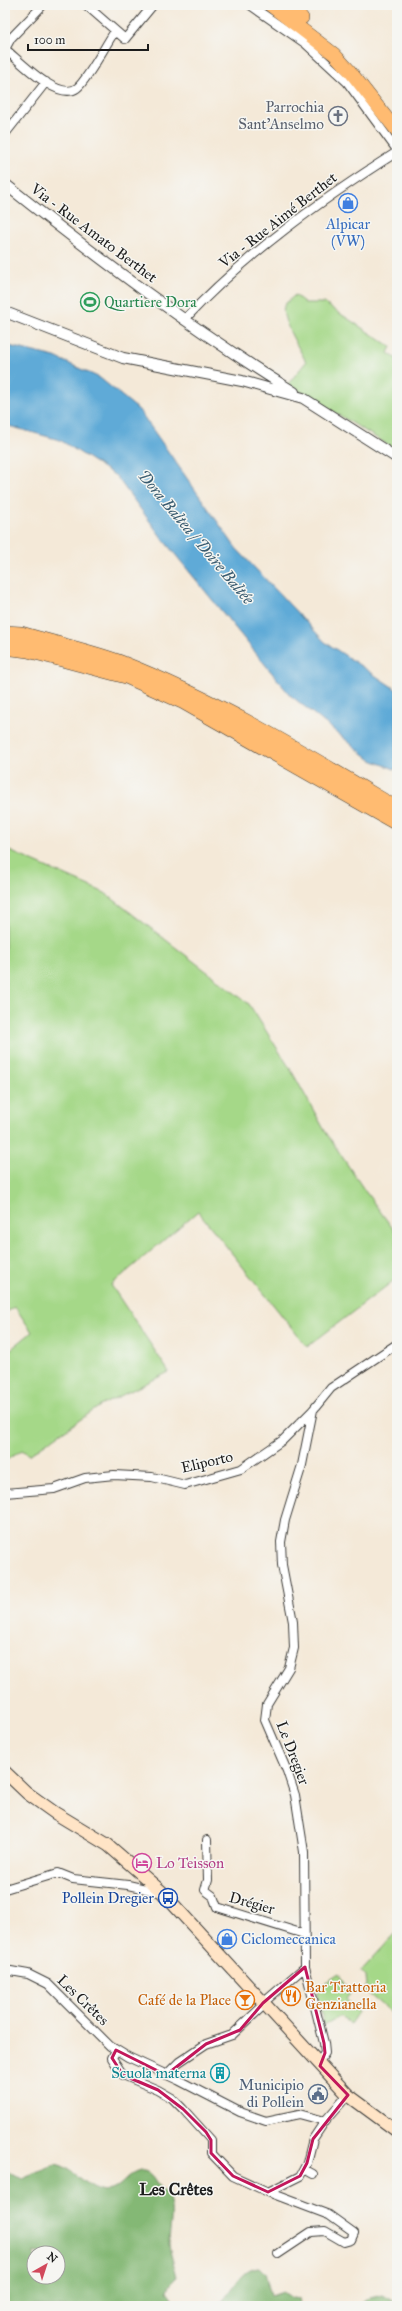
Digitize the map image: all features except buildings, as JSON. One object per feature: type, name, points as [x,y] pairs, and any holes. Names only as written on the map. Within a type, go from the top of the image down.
[{"type":"highway","points":[[5,633],[21,634],[119,662],[184,689],[260,727],[397,809]]},
{"type":"highway","points":[[5,648],[28,650],[126,676],[184,702],[397,823]]},
{"type":"main road","points":[[270,5],[334,54],[349,70],[397,131]]},
{"type":"main road","points":[[285,5],[345,53],[397,117]]},
{"type":"main road","points":[[290,5],[302,18]]},
{"type":"main road","points":[[5,1772],[28,1793],[55,1813],[108,1845],[162,1892],[348,2095],[397,2130]]},
{"type":"main road","points":[[383,2120],[397,2125]]},
{"type":"street","points":[[43,5],[11,38],[5,49],[58,90],[64,92],[76,89],[81,85],[115,31]]},
{"type":"street","points":[[86,5],[125,39],[153,5]]},
{"type":"street","points":[[250,5],[306,44],[347,82],[397,151]]},
{"type":"street","points":[[5,134],[46,82]]},
{"type":"street","name":"Via - Rue Aimé Berthet","points":[[184,320],[242,264],[353,180],[397,151]]},
{"type":"street","name":"Via - Rue Amato Berthet","points":[[5,184],[80,243],[184,320],[397,458]]},
{"type":"street","points":[[5,312],[123,358],[242,381],[303,398]]},
{"type":"street","name":"Eliporto","points":[[5,1493],[54,1489],[85,1478],[114,1475],[152,1477],[185,1484],[207,1479],[241,1468],[283,1440],[313,1410],[331,1388],[397,1344]]},
{"type":"street","name":"Le Dregier","points":[[313,1410],[302,1465],[285,1520],[281,1542],[282,1565],[293,1622],[294,1648],[289,1668],[267,1704],[265,1720],[287,1770],[295,1795],[304,1852],[305,1967],[324,2043],[325,2054],[321,2059],[320,2066]]},
{"type":"street","name":"Drégier","points":[[207,1840],[208,1880],[205,1890],[213,1896],[217,1908],[228,1912],[253,1917],[304,1934]]},
{"type":"street","points":[[5,1890],[58,1873],[73,1879],[128,1885],[162,1892]]},
{"type":"street","points":[[166,2075],[179,2062],[206,2044],[232,2035],[263,2004],[305,1967]]},
{"type":"street","name":"Les Crêtes","points":[[5,1970],[28,1974],[48,1984],[116,2050],[254,2118],[266,2121],[299,2114],[325,2120]]},
{"type":"street","points":[[116,2050],[112,2058],[123,2075],[172,2098],[206,2132],[211,2140],[211,2153],[233,2176],[268,2192],[329,2215],[354,2233],[351,2240],[344,2242],[325,2231],[311,2232],[278,2254]]},
{"type":"street","points":[[268,2192],[292,2181],[304,2170],[310,2147],[325,2120],[348,2095]]},
{"type":"street","points":[[304,2170],[312,2174]]},
{"type":"highlighted area","points":[[305,1967],[324,2043],[325,2053],[320,2066],[348,2095],[313,2139],[307,2163],[300,2176],[268,2192],[233,2176],[211,2153],[211,2140],[206,2132],[183,2109],[158,2090],[123,2075],[112,2058],[116,2050],[166,2075],[206,2044],[240,2030],[263,2003]]},
{"type":"green space","points":[[295,295],[305,303],[324,303],[391,347],[388,353],[397,359],[397,444],[393,448],[288,384],[306,362],[284,316],[283,309],[285,304]]},
{"type":"green space","points":[[5,849],[105,893],[249,1004],[291,1070],[325,1131],[365,1191],[397,1234],[397,1278],[307,1347],[198,1211],[111,1285],[169,1372],[100,1406],[29,1455],[22,1450],[5,1461],[5,1389],[8,1386],[5,1382],[5,1354],[32,1332],[15,1307],[5,1313]]},
{"type":"green space","points":[[395,1934],[397,1934],[397,2018],[364,1990],[367,1985],[366,1977],[361,1971]]},
{"type":"green space","points":[[339,1974],[350,1994],[346,1999],[358,2012],[350,2024],[340,2016],[324,2025],[317,1997],[317,1988]]},
{"type":"green space","points":[[56,2164],[68,2169],[94,2188],[106,2191],[116,2188],[132,2174],[140,2171],[148,2173],[167,2194],[170,2202],[171,2214],[169,2244],[177,2277],[170,2284],[168,2291],[179,2306],[5,2306],[5,2171],[23,2178]]},
{"type":"green space","points":[[259,2267],[265,2273],[271,2296],[283,2292],[292,2298],[300,2299],[297,2306],[216,2306],[227,2296],[246,2272]]},
{"type":"green space","points":[[383,2294],[397,2302],[397,2306],[358,2306],[370,2297]]},
{"type":"water","name":"Dora Baltea / Doire Baltée","points":[[5,345],[55,357],[100,378],[139,410],[236,548],[325,642],[397,690],[397,770],[371,760],[290,695],[165,542],[116,476],[60,440],[5,425]]},
{"type":"place","name":"Parrochia Sant’Anselmo","points":[[338,116]]},
{"type":"place","name":"Alpicar (VW)","points":[[348,203]]},
{"type":"place","name":"Quartiere Dora","points":[[90,302]]},
{"type":"place","name":"Lo Teisson","points":[[142,1863]]},
{"type":"place","name":"Pollein Dregier","points":[[168,1898]]},
{"type":"place","name":"Ciclomeccanica","points":[[227,1939]]},
{"type":"place","name":"Bar Trattoria Genzianella","points":[[291,1996]]},
{"type":"place","name":"Café de la Place","points":[[245,2000]]},
{"type":"place","name":"Scuola materna","points":[[220,2073]]},
{"type":"place","name":"Municipio di Pollein","points":[[318,2094]]},
{"type":"district","name":"Les Crêtes","points":[[176,2189]]}]
